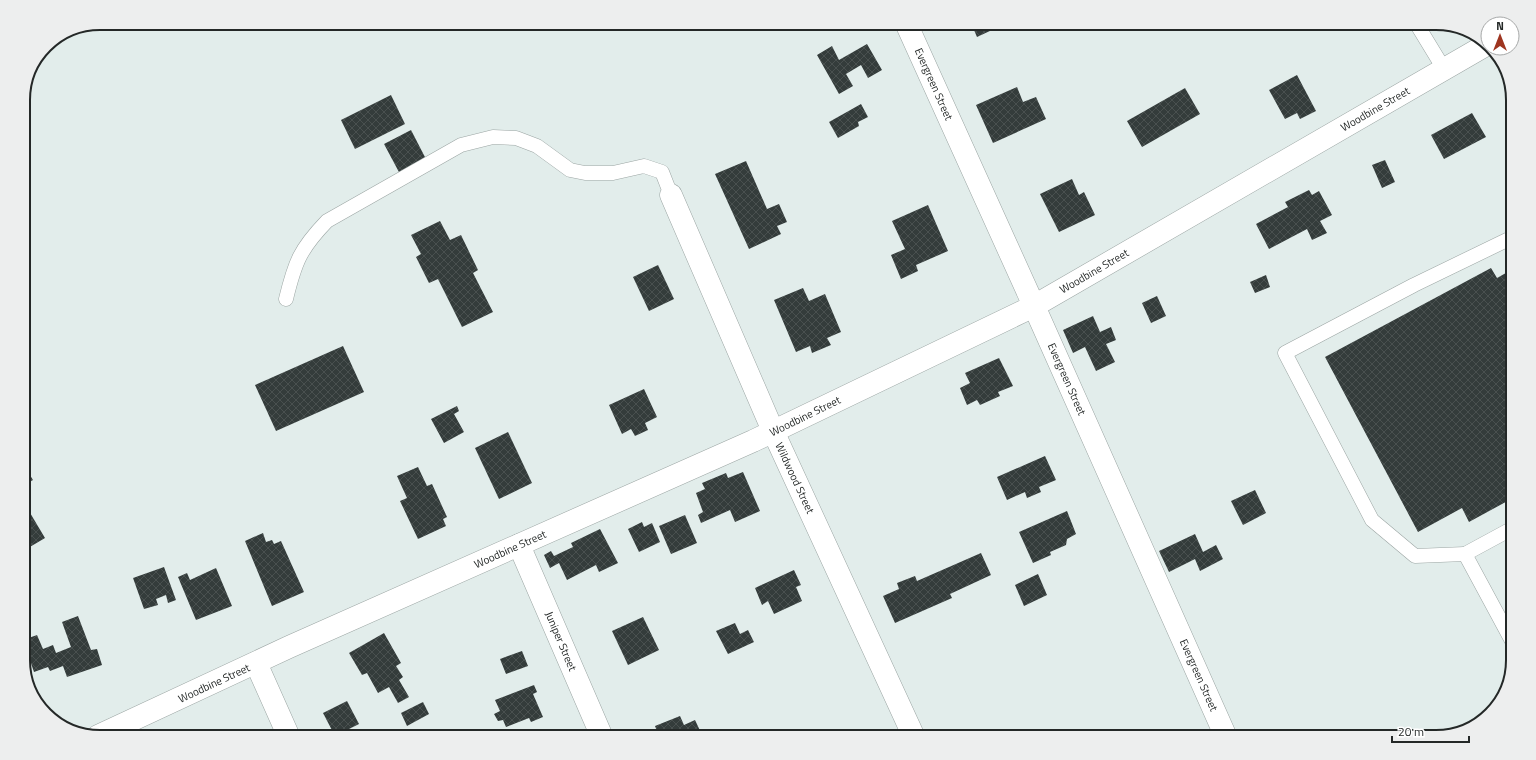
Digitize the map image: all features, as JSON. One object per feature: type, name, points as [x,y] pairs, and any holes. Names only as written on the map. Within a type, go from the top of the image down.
[{"type":"street","name":"Evergreen Street","points":[[909,30],[1223,730]]},
{"type":"street","name":"Woodbine Street","points":[[111,730],[256,663],[773,432],[1034,306],[1480,48]]},
{"type":"street","name":"Wildwood Street","points":[[671,194],[773,432],[911,730]]},
{"type":"street","name":"Juniper Street","points":[[519,545],[599,730]]},
{"type":"street","points":[[256,663],[286,730]]},
{"type":"lane","points":[[1420,30],[1444,69]]},
{"type":"lane","points":[[286,299],[299,256],[311,238],[327,221],[461,145],[493,137],[516,138],[537,146],[570,170],[585,173],[613,173],[644,166],[662,172],[671,194]]},
{"type":"lane","points":[[1506,241],[1414,285],[1285,352],[1372,520],[1415,556],[1465,554],[1506,532]]},
{"type":"lane","points":[[1465,554],[1506,630]]},
{"type":"building","points":[[974,30],[992,30],[977,37]]},
{"type":"building","points":[[867,44],[882,70],[868,78],[861,65],[846,74],[853,86],[839,94],[817,55],[832,46],[839,60]]},
{"type":"building","points":[[1297,75],[1316,111],[1300,119],[1297,113],[1285,119],[1269,90]]},
{"type":"building","points":[[1017,87],[1023,102],[1036,97],[1046,119],[993,143],[976,105]]},
{"type":"building","points":[[1185,88],[1200,114],[1142,147],[1127,121]]},
{"type":"building","points":[[391,95],[405,124],[355,149],[341,120]]},
{"type":"building","points":[[861,104],[868,117],[858,122],[859,126],[838,138],[829,122]]},
{"type":"building","points":[[1472,113],[1486,137],[1444,159],[1431,135]]},
{"type":"building","points":[[411,130],[427,161],[400,174],[384,144]]},
{"type":"building","points":[[1385,160],[1395,182],[1382,188],[1372,165]]},
{"type":"building","points":[[746,161],[767,209],[779,204],[787,222],[777,226],[781,234],[749,249],[715,174]]},
{"type":"building","points":[[1072,179],[1079,195],[1084,192],[1095,215],[1059,232],[1040,194]]},
{"type":"building","points":[[1309,190],[1312,195],[1319,191],[1332,215],[1320,221],[1327,233],[1312,240],[1307,229],[1269,249],[1256,224],[1288,207],[1285,202]]},
{"type":"building","points":[[928,205],[948,251],[916,265],[918,271],[901,279],[891,255],[905,249],[892,221]]},
{"type":"building","points":[[440,221],[450,240],[461,235],[478,270],[473,273],[493,312],[462,327],[438,279],[429,283],[416,257],[421,254],[411,235]]},
{"type":"building","points":[[658,265],[674,299],[649,311],[633,277]]},
{"type":"building","points":[[1491,268],[1497,278],[1506,273],[1506,502],[1469,522],[1462,508],[1418,532],[1325,357]]},
{"type":"building","points":[[1266,275],[1270,287],[1255,293],[1250,282]]},
{"type":"building","points":[[803,288],[809,301],[825,294],[841,332],[827,338],[831,345],[812,353],[810,346],[796,352],[774,300]]},
{"type":"building","points":[[1157,296],[1166,316],[1151,323],[1142,303]]},
{"type":"building","points":[[1093,316],[1100,332],[1111,327],[1116,340],[1106,344],[1115,362],[1096,371],[1085,347],[1073,353],[1063,330]]},
{"type":"building","points":[[343,346],[364,392],[276,431],[255,385]]},
{"type":"building","points":[[999,358],[1013,386],[998,392],[1000,396],[980,405],[977,400],[967,405],[960,388],[970,383],[965,373]]},
{"type":"building","points":[[644,389],[657,417],[645,423],[648,430],[635,436],[631,429],[622,434],[609,405]]},
{"type":"building","points":[[457,406],[459,411],[454,414],[464,432],[444,443],[431,419]]},
{"type":"building","points":[[508,432],[532,483],[499,499],[475,448]]},
{"type":"building","points":[[1045,456],[1056,480],[1039,487],[1041,492],[1027,498],[1025,492],[1007,500],[997,477]]},
{"type":"building","points":[[418,467],[427,486],[432,484],[447,517],[443,519],[446,526],[418,539],[400,501],[407,498],[397,476]]},
{"type":"building","points":[[743,472],[760,511],[735,522],[730,510],[701,523],[698,515],[703,512],[696,493],[705,489],[702,483],[726,473],[728,478]]},
{"type":"building","points":[[1255,490],[1266,513],[1243,525],[1231,501]]},
{"type":"building","points":[[1067,511],[1076,534],[1067,539],[1066,545],[1050,552],[1051,555],[1033,563],[1019,532]]},
{"type":"building","points":[[30,513],[45,538],[30,547]]},
{"type":"building","points":[[685,515],[697,543],[671,554],[659,526]]},
{"type":"building","points":[[642,522],[644,527],[652,523],[660,542],[639,552],[628,529]]},
{"type":"building","points":[[600,529],[618,563],[599,572],[596,565],[567,580],[559,563],[550,568],[544,555],[551,551],[554,556],[573,547],[571,543]]},
{"type":"building","points":[[263,533],[266,542],[272,540],[274,544],[281,541],[304,592],[272,606],[245,541]]},
{"type":"building","points":[[1195,534],[1203,552],[1216,545],[1223,559],[1200,571],[1195,559],[1169,572],[1159,551]]},
{"type":"building","points":[[981,553],[991,575],[950,594],[952,598],[895,623],[883,596],[899,589],[897,583],[915,576],[917,581]]},
{"type":"building","points":[[164,567],[176,600],[168,603],[166,595],[156,599],[158,605],[144,609],[133,578]]},
{"type":"building","points":[[216,568],[232,606],[196,620],[178,577],[187,573],[190,580]]},
{"type":"building","points":[[794,570],[801,585],[796,587],[802,601],[774,614],[768,601],[762,605],[755,588]]},
{"type":"building","points":[[1038,574],[1047,595],[1024,606],[1015,585]]},
{"type":"building","points":[[78,616],[91,650],[97,649],[102,665],[67,677],[63,666],[50,671],[48,667],[34,672],[30,660],[30,638],[37,635],[43,649],[53,645],[56,653],[71,647],[62,622]]},
{"type":"building","points":[[643,617],[659,650],[628,665],[612,631]]},
{"type":"building","points":[[735,623],[740,634],[748,630],[754,642],[728,654],[716,631]]},
{"type":"building","points":[[384,633],[401,663],[396,666],[403,677],[399,680],[409,697],[398,703],[389,687],[378,693],[367,673],[362,675],[349,653]]},
{"type":"building","points":[[522,651],[528,666],[506,674],[500,659]]},
{"type":"building","points":[[534,685],[537,692],[533,694],[543,717],[531,722],[529,718],[506,727],[503,720],[498,721],[494,714],[500,711],[495,700]]},
{"type":"building","points":[[347,701],[359,724],[347,730],[332,730],[323,713]]},
{"type":"building","points":[[423,702],[429,714],[407,726],[401,713]]},
{"type":"building","points":[[680,716],[684,725],[695,720],[700,730],[656,730],[655,726]]}]
